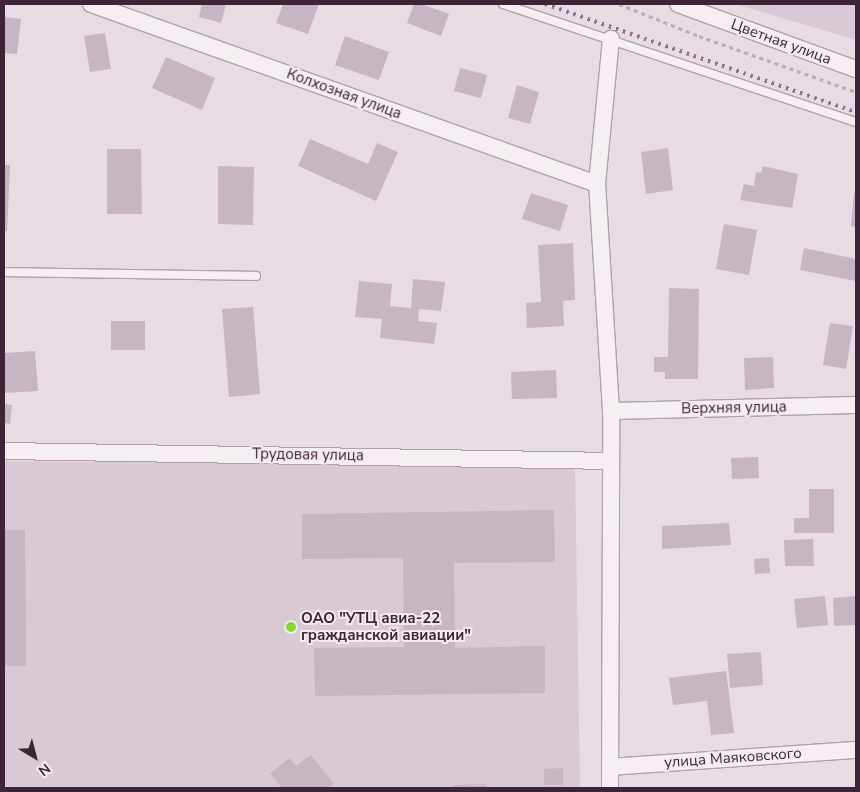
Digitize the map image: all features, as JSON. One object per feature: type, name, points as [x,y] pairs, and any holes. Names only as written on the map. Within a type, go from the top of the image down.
[{"type":"street","name":"Колхозная улица","points":[[91,4],[597,184]]},
{"type":"street","name":"Цветная улица","points":[[678,4],[856,69]]},
{"type":"street","points":[[610,788],[611,411],[597,184],[611,39]]},
{"type":"street","name":"Верхняя улица","points":[[611,411],[856,405]]},
{"type":"street","name":"Трудовая улица","points":[[4,450],[611,461]]},
{"type":"street","name":"улица Маяковского","points":[[610,767],[856,750]]},
{"type":"lane","points":[[503,4],[856,122]]},
{"type":"lane","points":[[4,272],[256,276]]},
{"type":"path","points":[[619,4],[699,36],[856,92]]},
{"type":"shaded area","points":[[735,4],[856,4],[856,40]]},
{"type":"shaded area","name":"ОАО \"УТЦ авиа-22 гражданской авиации\"","points":[[4,461],[575,466],[580,788],[4,788]]},
{"type":"building","points":[[202,4],[226,4],[221,23],[199,17]]},
{"type":"building","points":[[283,4],[319,4],[308,34],[276,23]]},
{"type":"building","points":[[414,4],[421,4],[449,14],[441,36],[407,23]]},
{"type":"building","points":[[4,17],[21,19],[17,54],[4,53]]},
{"type":"building","points":[[105,33],[111,69],[90,72],[84,36]]},
{"type":"building","points":[[345,36],[389,52],[379,80],[335,65]]},
{"type":"building","points":[[166,57],[215,78],[202,110],[152,88]]},
{"type":"building","points":[[460,68],[487,75],[481,98],[454,91]]},
{"type":"building","points":[[517,85],[539,92],[530,124],[508,118]]},
{"type":"building","points":[[310,139],[368,164],[377,143],[398,152],[376,201],[298,166]]},
{"type":"building","points":[[668,148],[673,190],[646,194],[641,152]]},
{"type":"building","points":[[107,149],[141,149],[142,214],[107,214]]},
{"type":"building","points":[[4,165],[10,165],[7,231],[4,231]]},
{"type":"building","points":[[218,166],[254,167],[253,225],[218,224]]},
{"type":"building","points":[[763,166],[798,174],[792,208],[740,200],[744,184],[754,186],[756,172],[761,173]]},
{"type":"building","points":[[531,193],[568,205],[560,231],[522,219]]},
{"type":"building","points":[[854,193],[856,193],[856,227],[851,226]]},
{"type":"building","points":[[724,224],[757,230],[749,275],[716,269]]},
{"type":"building","points":[[573,243],[575,300],[563,301],[564,326],[527,328],[526,303],[541,302],[538,245]]},
{"type":"building","points":[[804,248],[856,259],[856,281],[800,270]]},
{"type":"building","points":[[413,279],[445,282],[441,311],[419,309],[418,321],[437,323],[434,344],[380,338],[382,319],[355,317],[359,281],[392,284],[390,306],[411,308]]},
{"type":"building","points":[[669,288],[699,289],[698,379],[665,379],[665,372],[654,372],[654,357],[668,357]]},
{"type":"building","points":[[253,307],[260,394],[229,397],[222,309]]},
{"type":"building","points":[[111,321],[145,321],[145,350],[111,350]]},
{"type":"building","points":[[830,323],[853,326],[846,369],[823,365]]},
{"type":"building","points":[[35,351],[38,391],[4,393],[4,353]]},
{"type":"building","points":[[773,357],[774,388],[745,390],[744,358]]},
{"type":"building","points":[[556,370],[557,398],[512,399],[511,372]]},
{"type":"building","points":[[4,404],[12,405],[10,424],[4,423]]},
{"type":"building","points":[[758,457],[759,478],[732,479],[731,458]]},
{"type":"building","points":[[809,489],[834,489],[834,533],[794,533],[794,518],[809,518]]},
{"type":"building","points":[[554,510],[555,562],[454,563],[455,648],[545,646],[545,693],[315,696],[314,648],[404,647],[403,558],[302,559],[302,514]]},
{"type":"building","points":[[729,523],[731,545],[662,549],[662,526]]},
{"type":"building","points":[[4,530],[25,530],[26,666],[4,666]]},
{"type":"building","points":[[813,539],[814,566],[785,566],[784,540]]},
{"type":"building","points":[[769,558],[770,573],[755,574],[754,559]]},
{"type":"building","points":[[825,596],[828,625],[797,628],[794,599]]},
{"type":"building","points":[[856,596],[856,625],[834,626],[833,598]]},
{"type":"building","points":[[761,652],[763,685],[730,688],[727,654]]},
{"type":"building","points":[[726,671],[734,733],[711,735],[707,701],[673,705],[669,678]]},
{"type":"building","points":[[311,755],[334,784],[329,788],[282,788],[270,773],[290,758],[296,766]]},
{"type":"building","points":[[563,768],[563,785],[544,785],[544,769]]},
{"type":"building","points":[[487,784],[487,788],[453,788],[453,785]]},
{"type":"railway","points":[[545,4],[856,112]]},
{"type":"place","name":"ОАО \"УТЦ авиа-22 гражданской авиации\"","points":[[291,627]]}]
